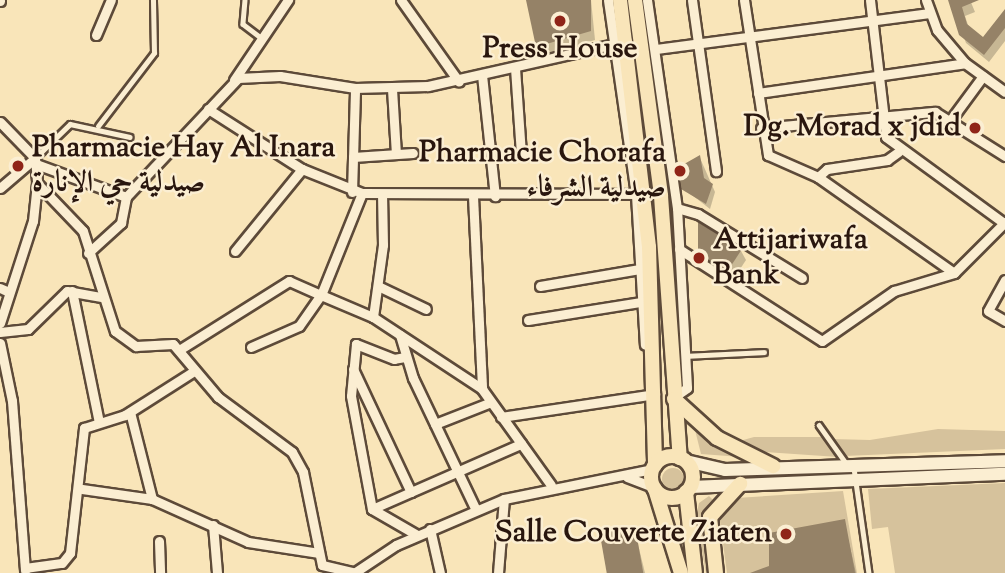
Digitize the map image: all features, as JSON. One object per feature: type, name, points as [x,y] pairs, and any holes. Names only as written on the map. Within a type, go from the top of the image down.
[{"type":"main road","points":[[620,0],[621,42],[640,194],[652,394],[654,488],[681,573]]},
{"type":"main road","points":[[635,0],[661,196],[674,398],[688,489],[695,573]]},
{"type":"main road","points":[[674,398],[689,407],[717,438],[773,466]]},
{"type":"main road","points":[[654,467],[683,460]]},
{"type":"main road","points":[[716,573],[710,517],[740,484]]},
{"type":"main road","points":[[654,488],[666,497],[688,489]]},
{"type":"street","points":[[96,34],[111,0]]},
{"type":"street","points":[[88,253],[121,223],[127,197],[234,80],[260,37],[288,0]]},
{"type":"street","points":[[401,0],[459,82]]},
{"type":"street","points":[[234,80],[280,76],[355,88],[392,89],[459,82],[621,42],[608,0]]},
{"type":"street","points":[[647,0],[677,208],[689,407]]},
{"type":"street","points":[[692,0],[716,171]]},
{"type":"street","points":[[744,0],[761,128],[768,155],[818,177],[954,273]]},
{"type":"street","points":[[679,249],[822,341],[894,291],[919,278],[954,273],[1005,223],[898,152],[880,119],[874,22],[870,0]]},
{"type":"street","points":[[926,0],[928,13],[965,63],[1005,92]]},
{"type":"street","points":[[656,49],[748,34],[874,22],[928,13]]},
{"type":"street","points":[[758,93],[878,72],[965,63]]},
{"type":"street","points":[[515,68],[521,153],[534,156]]},
{"type":"street","points":[[482,75],[495,196]]},
{"type":"street","points":[[952,118],[983,76]]},
{"type":"street","points":[[251,347],[299,326],[321,296],[357,192],[354,157],[355,88]]},
{"type":"street","points":[[392,89],[396,154]]},
{"type":"street","points":[[208,109],[302,169],[357,192],[382,195],[473,196],[640,194]]},
{"type":"street","points":[[761,128],[934,112],[952,118],[1005,156]]},
{"type":"street","points":[[0,122],[5,133],[36,161],[127,197]]},
{"type":"street","points":[[818,177],[827,169],[887,160],[898,152]]},
{"type":"street","points":[[354,157],[413,153]]},
{"type":"street","points":[[0,323],[33,221],[36,161]]},
{"type":"street","points":[[0,188],[36,161]]},
{"type":"street","points":[[235,251],[302,169]]},
{"type":"street","points":[[37,183],[77,221],[101,297],[126,343],[164,341],[179,350],[194,370],[297,458],[319,552],[329,569],[356,572],[417,535],[504,499],[551,485],[625,477],[654,467]]},
{"type":"street","points":[[373,317],[378,286],[382,195]]},
{"type":"street","points":[[473,196],[482,389]]},
{"type":"street","points":[[677,208],[698,214],[802,278]]},
{"type":"street","points":[[540,286],[645,268]]},
{"type":"street","points":[[1005,280],[988,311],[1005,321]]},
{"type":"street","points":[[179,350],[289,281],[373,317],[482,389],[551,485]]},
{"type":"street","points":[[378,286],[426,309]]},
{"type":"street","points":[[0,288],[9,292]]},
{"type":"street","points":[[0,332],[21,333],[52,300],[72,291],[101,297]]},
{"type":"street","points":[[72,291],[99,422]]},
{"type":"street","points":[[528,320],[646,301]]},
{"type":"street","points":[[400,335],[405,357],[456,473],[476,510]]},
{"type":"street","points":[[0,343],[12,401],[25,571],[62,563]]},
{"type":"street","points":[[373,509],[352,368],[356,344],[394,359],[405,357]]},
{"type":"street","points":[[352,368],[411,492]]},
{"type":"street","points":[[58,573],[70,553],[82,489],[82,434],[99,422],[130,412],[194,370]]},
{"type":"street","points":[[674,398],[687,388]]},
{"type":"street","points":[[501,417],[652,394]]},
{"type":"street","points":[[435,424],[491,402]]},
{"type":"street","points":[[130,412],[152,499]]},
{"type":"street","points":[[373,509],[521,444]]},
{"type":"street","points":[[683,460],[725,470],[773,466],[1005,461]]},
{"type":"street","points":[[688,489],[854,477],[1005,474]]},
{"type":"street","points":[[625,477],[654,488]]},
{"type":"street","points":[[82,489],[152,499],[248,542],[319,552]]},
{"type":"street","points":[[498,573],[504,499]]},
{"type":"street","points":[[373,509],[417,535]]},
{"type":"street","points":[[213,525],[218,573]]},
{"type":"street","points":[[430,530],[440,573]]},
{"type":"street","points":[[159,541],[160,573]]},
{"type":"lane","points":[[98,126],[154,53],[153,0]]},
{"type":"lane","points":[[245,0],[243,24],[260,37]]},
{"type":"lane","points":[[36,161],[70,124],[98,126],[130,137]]},
{"type":"lane","points":[[687,356],[764,352]]},
{"type":"lane","points":[[819,425],[850,464],[869,573]]},
{"type":"shaded area","points":[[691,414],[741,457],[701,454]]},
{"type":"shaded area","points":[[938,429],[1005,431],[1005,449],[845,456],[832,439],[870,440]]},
{"type":"shaded area","points":[[754,437],[823,437],[838,457],[765,452],[736,442]]},
{"type":"shaded area","points":[[673,468],[681,471],[684,479],[681,487],[673,490],[665,487],[662,479],[665,471]]},
{"type":"shaded area","points":[[1005,483],[1005,573],[895,573],[888,527],[872,529],[868,489]]},
{"type":"shaded area","name":"Salle Couverte Ziaten","points":[[843,491],[857,573],[727,573],[720,521],[736,498]]},
{"type":"shaded area","points":[[709,496],[713,500],[704,519],[712,573],[706,573],[696,517],[699,503]]},
{"type":"building","name":"Press House","points":[[526,0],[591,0],[591,31],[536,47]]},
{"type":"building","points":[[948,0],[979,0],[962,7],[967,24],[983,37],[1005,9],[1005,28],[984,55],[959,35]]},
{"type":"building","points":[[700,155],[704,178],[713,184],[706,204],[681,189],[679,167]]},
{"type":"building","points":[[698,222],[742,249],[727,272],[698,253]]},
{"type":"building","points":[[845,519],[855,573],[750,573],[769,566],[769,533]]},
{"type":"building","points":[[635,526],[643,573],[607,573],[600,532]]},
{"type":"place","name":"Press House","points":[[560,21]]},
{"type":"place","name":"Dg. Morad x jdid","points":[[975,128]]},
{"type":"place","name":"Pharmacie Hay Al Inara صيدلية حي الإنارة","points":[[18,166]]},
{"type":"place","name":"Pharmacie Chorafa صيدلية الشرفاء","points":[[680,171]]},
{"type":"place","name":"Attijariwafa Bank","points":[[699,258]]},
{"type":"place","name":"Salle Couverte Ziaten","points":[[786,534]]}]
